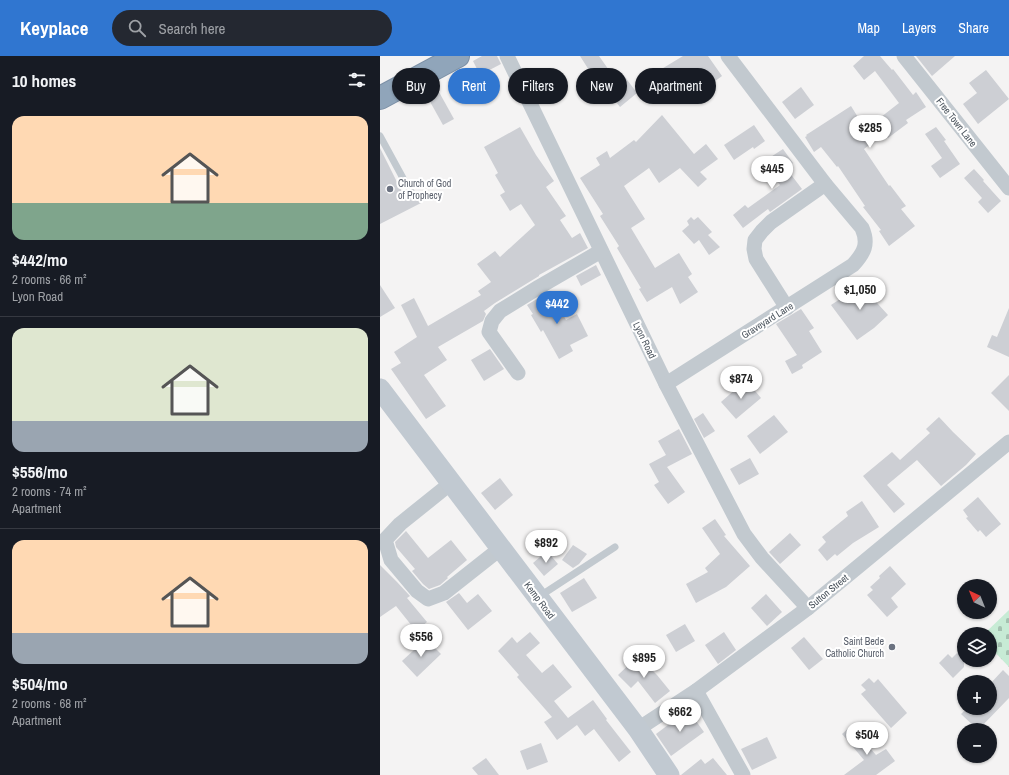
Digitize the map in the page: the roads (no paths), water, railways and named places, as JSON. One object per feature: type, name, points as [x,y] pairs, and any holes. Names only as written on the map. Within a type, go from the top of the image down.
[{"type":"highway","points":[[380,98],[458,56]]},
{"type":"street","name":"Lyon Road","points":[[507,56],[666,384],[744,534],[762,558],[808,608]]},
{"type":"street","points":[[728,56],[825,184],[771,222],[755,240],[754,249],[756,259],[787,308]]},
{"type":"street","name":"Free Town Lane","points":[[904,56],[1009,188]]},
{"type":"street","name":"Graveyard Lane","points":[[666,384],[853,265],[864,251],[865,235],[862,228],[825,184]]},
{"type":"street","points":[[518,373],[490,332],[492,321],[500,311],[601,251]]},
{"type":"street","name":"Kemp Road","points":[[380,389],[638,729],[669,775]]},
{"type":"street","name":"Sutton Street","points":[[638,729],[696,691],[808,608],[1006,450]]},
{"type":"street","points":[[451,483],[400,524],[385,540],[391,560],[417,591],[428,599],[444,594],[501,548]]},
{"type":"street","points":[[696,691],[743,775]]},
{"type":"lane","points":[[380,136],[404,180]]},
{"type":"lane","points":[[538,598],[615,547]]},
{"type":"place","name":"Church of God of Prophecy","points":[[390,189]]},
{"type":"place","name":"Saint Bede Catholic Church","points":[[892,647]]}]
